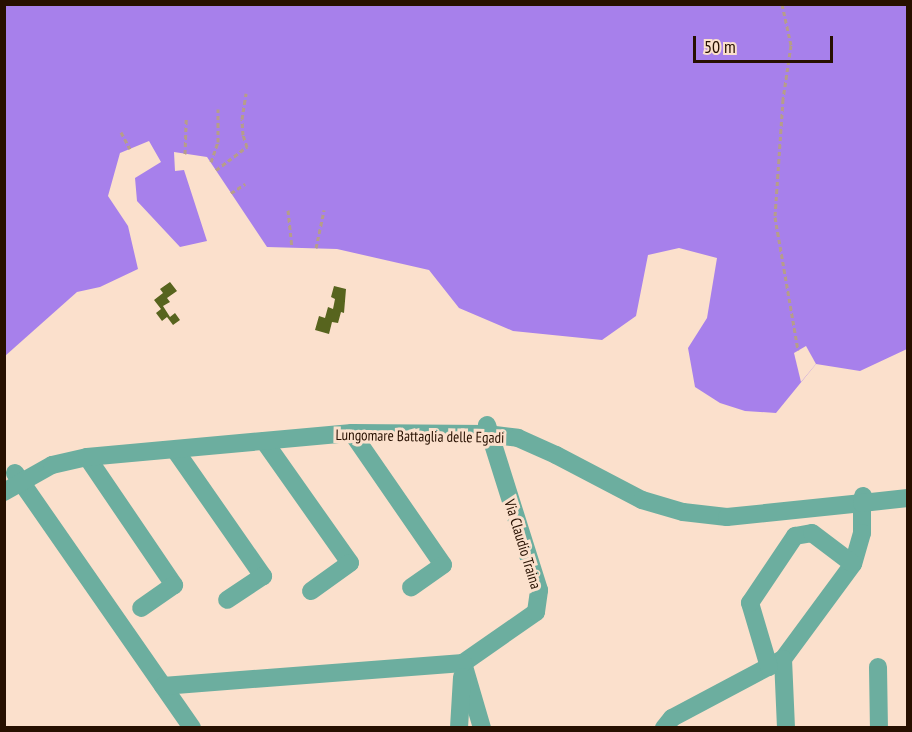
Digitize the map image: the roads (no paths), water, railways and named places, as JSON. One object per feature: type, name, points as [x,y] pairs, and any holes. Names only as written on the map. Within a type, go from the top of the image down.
[{"type":"street","name":"Lungomare Battaglia delle Egadi","points":[[4,492],[19,476],[87,457],[352,433],[487,430],[518,438],[556,455],[642,501],[683,512],[727,517],[863,499],[908,498]]},
{"type":"street","name":"Via Claudio Traina","points":[[463,663],[536,612],[539,590],[487,430]]},
{"type":"street","points":[[352,433],[443,565],[411,587]]},
{"type":"street","points":[[264,441],[351,563],[311,591]]},
{"type":"street","points":[[175,450],[263,576],[227,600]]},
{"type":"street","points":[[87,457],[174,585],[141,608]]},
{"type":"street","points":[[19,476],[192,728]]},
{"type":"street","points":[[664,728],[672,718],[776,663],[853,564],[862,533],[863,499]]},
{"type":"street","points":[[786,728],[776,663],[750,603],[795,536],[812,533],[853,564]]},
{"type":"street","points":[[163,686],[463,663]]},
{"type":"street","points":[[459,728],[463,663]]},
{"type":"street","points":[[463,663],[482,728]]},
{"type":"street","points":[[878,667],[879,728]]}]
